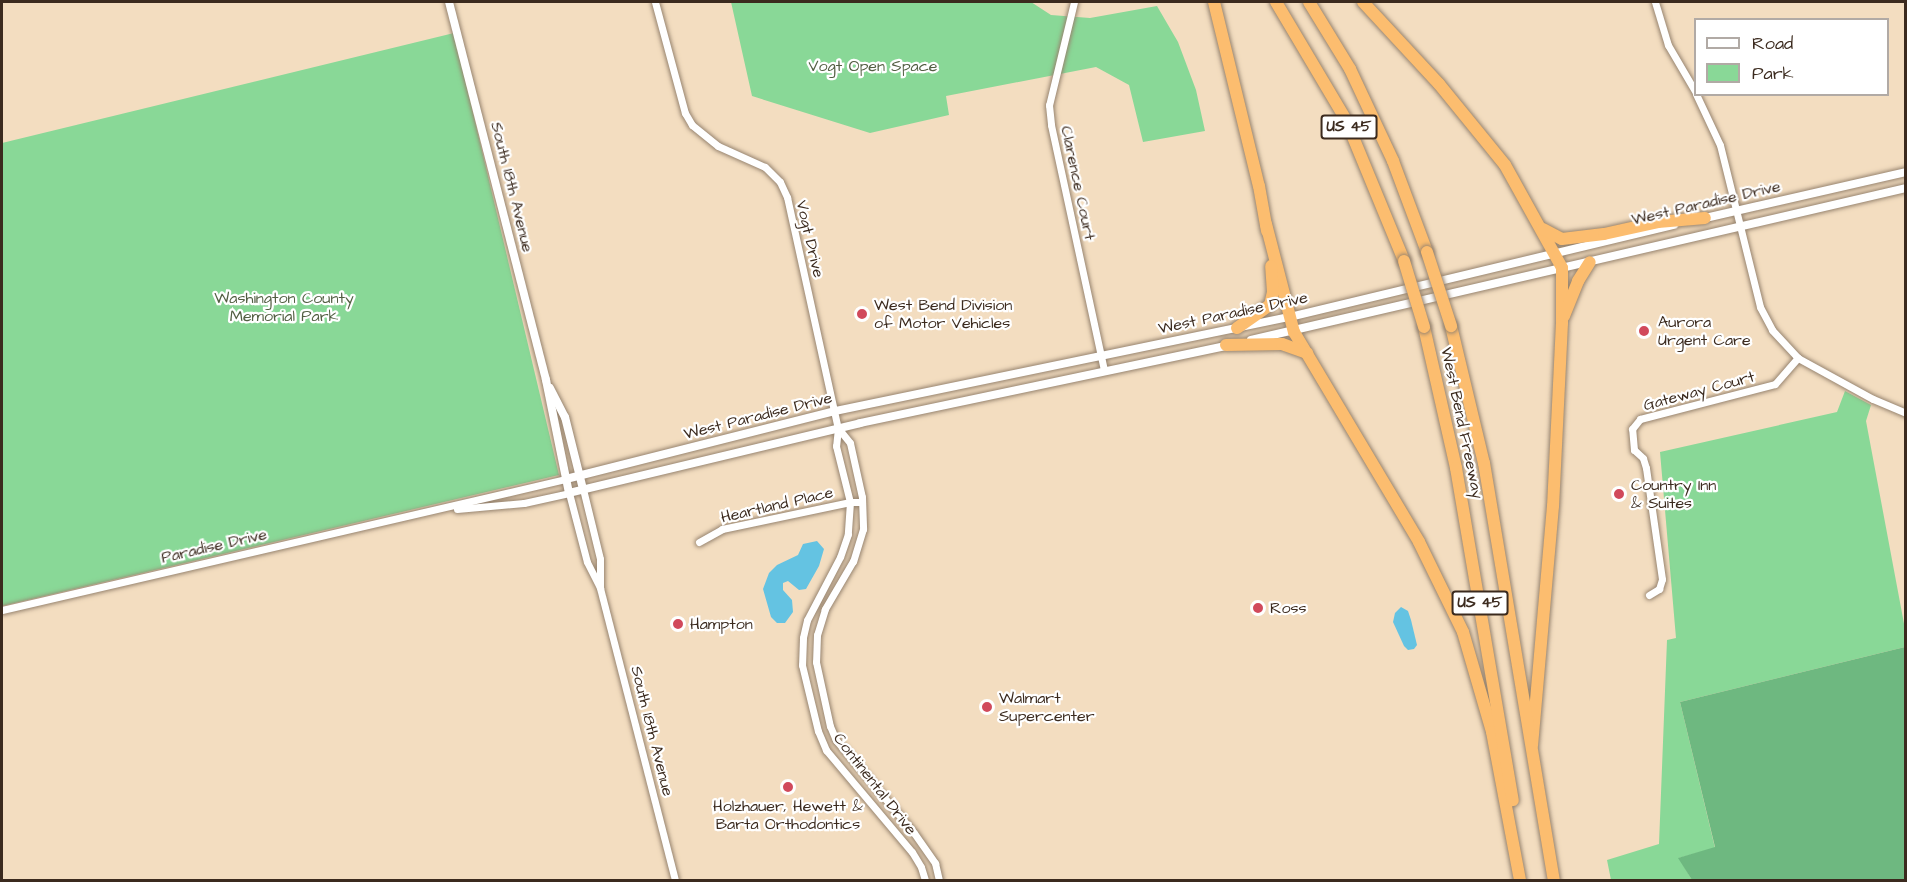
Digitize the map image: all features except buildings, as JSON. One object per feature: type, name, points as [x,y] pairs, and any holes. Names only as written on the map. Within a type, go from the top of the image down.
[{"type":"highway","points":[[1214,2],[1294,332],[1419,542],[1463,632],[1492,732],[1520,880]]},
{"type":"highway","name":"West Bend Freeway","points":[[1276,2],[1346,120],[1404,261],[1424,327],[1442,397],[1462,503],[1525,880]]},
{"type":"highway","name":"West Bend Freeway","points":[[1309,2],[1350,69],[1393,161],[1427,252],[1451,326],[1484,463],[1554,880]]},
{"type":"highway","points":[[1363,2],[1439,84],[1505,165],[1562,268],[1562,323],[1553,506],[1532,745]]},
{"type":"highway","points":[[1539,226],[1550,235],[1562,239],[1604,234],[1658,222],[1705,218]]},
{"type":"highway","points":[[1237,328],[1265,310],[1272,299],[1266,224]]},
{"type":"highway","points":[[1562,323],[1578,281],[1590,262]]},
{"type":"highway","points":[[1226,345],[1282,345],[1307,353]]},
{"type":"street","name":"South 18th Avenue","points":[[449,2],[546,380],[569,493],[587,562],[600,588],[675,880]]},
{"type":"street","name":"Vogt Drive","points":[[655,2],[684,113],[693,125],[718,146],[765,167],[785,191],[838,428]]},
{"type":"street","name":"Clarence Court","points":[[1074,2],[1049,105],[1051,125],[1104,370]]},
{"type":"street","points":[[1655,2],[1668,45],[1694,90]]},
{"type":"street","points":[[1697,96],[1720,145],[1760,307],[1772,330],[1798,358],[1873,399],[1905,413]]},
{"type":"street","name":"West Paradise Drive","points":[[566,479],[835,411],[1290,317],[1905,172]]},
{"type":"street","name":"West Paradise Drive","points":[[569,493],[838,428],[1104,370],[1294,332],[1905,188]]},
{"type":"street","name":"Gateway Court","points":[[1649,595],[1659,590],[1662,579],[1646,468],[1643,458],[1635,450],[1632,429],[1640,419],[1775,384],[1798,358]]},
{"type":"street","name":"South 18th Avenue","points":[[546,380],[565,417],[600,559],[600,588]]},
{"type":"street","name":"Continental Drive","points":[[838,428],[836,446],[850,502],[848,534],[840,557],[807,620],[803,639],[802,665],[812,709],[826,750],[912,852],[921,867],[925,880]]},
{"type":"street","name":"Continental Drive","points":[[838,428],[850,443],[862,502],[860,544],[853,561],[825,609],[817,635],[816,662],[830,726],[836,740],[914,833],[935,863],[939,880]]},
{"type":"street","name":"Paradise Drive","points":[[2,610],[433,512],[566,479]]},
{"type":"street","name":"Paradise Drive","points":[[433,512],[524,503],[569,493]]},
{"type":"street","name":"Heartland Place","points":[[699,542],[722,530],[850,502],[862,502]]},
{"type":"green space","name":"Vogt Open Space","points":[[731,2],[1031,2],[1051,15],[1090,18],[1157,6],[1178,42],[1196,90],[1205,131],[1143,142],[1129,85],[1096,67],[946,96],[949,115],[870,133],[752,96]]},
{"type":"green space","name":"Washington County Memorial Park","points":[[454,33],[559,475],[2,606],[2,143]]},
{"type":"green space","points":[[1845,391],[1871,405],[1866,421],[1905,629],[1905,647],[1680,702],[1715,848],[1679,858],[1692,880],[1611,880],[1607,860],[1659,844],[1667,640],[1676,638],[1660,452],[1837,412]]},
{"type":"green space","points":[[1905,647],[1905,880],[1692,880],[1678,858],[1715,847],[1680,702]]},
{"type":"water","points":[[817,541],[824,549],[819,566],[806,589],[799,590],[788,581],[783,583],[783,590],[792,600],[793,612],[785,623],[777,623],[771,617],[763,589],[769,573],[777,565],[798,555],[803,544]]},
{"type":"water","points":[[1401,607],[1408,611],[1411,620],[1417,645],[1414,649],[1408,650],[1404,646],[1393,622],[1395,613]]},
{"type":"place","name":"West Bend Division of Motor Vehicles","points":[[862,314]]},
{"type":"place","name":"Aurora Urgent Care","points":[[1644,331]]},
{"type":"place","name":"Country Inn & Suites","points":[[1619,494]]},
{"type":"place","name":"Ross","points":[[1258,608]]},
{"type":"place","name":"Hampton","points":[[678,624]]},
{"type":"place","name":"Walmart Supercenter","points":[[987,707]]},
{"type":"place","name":"Holzhauer, Hewett & Barta Orthodontics","points":[[788,787]]}]
